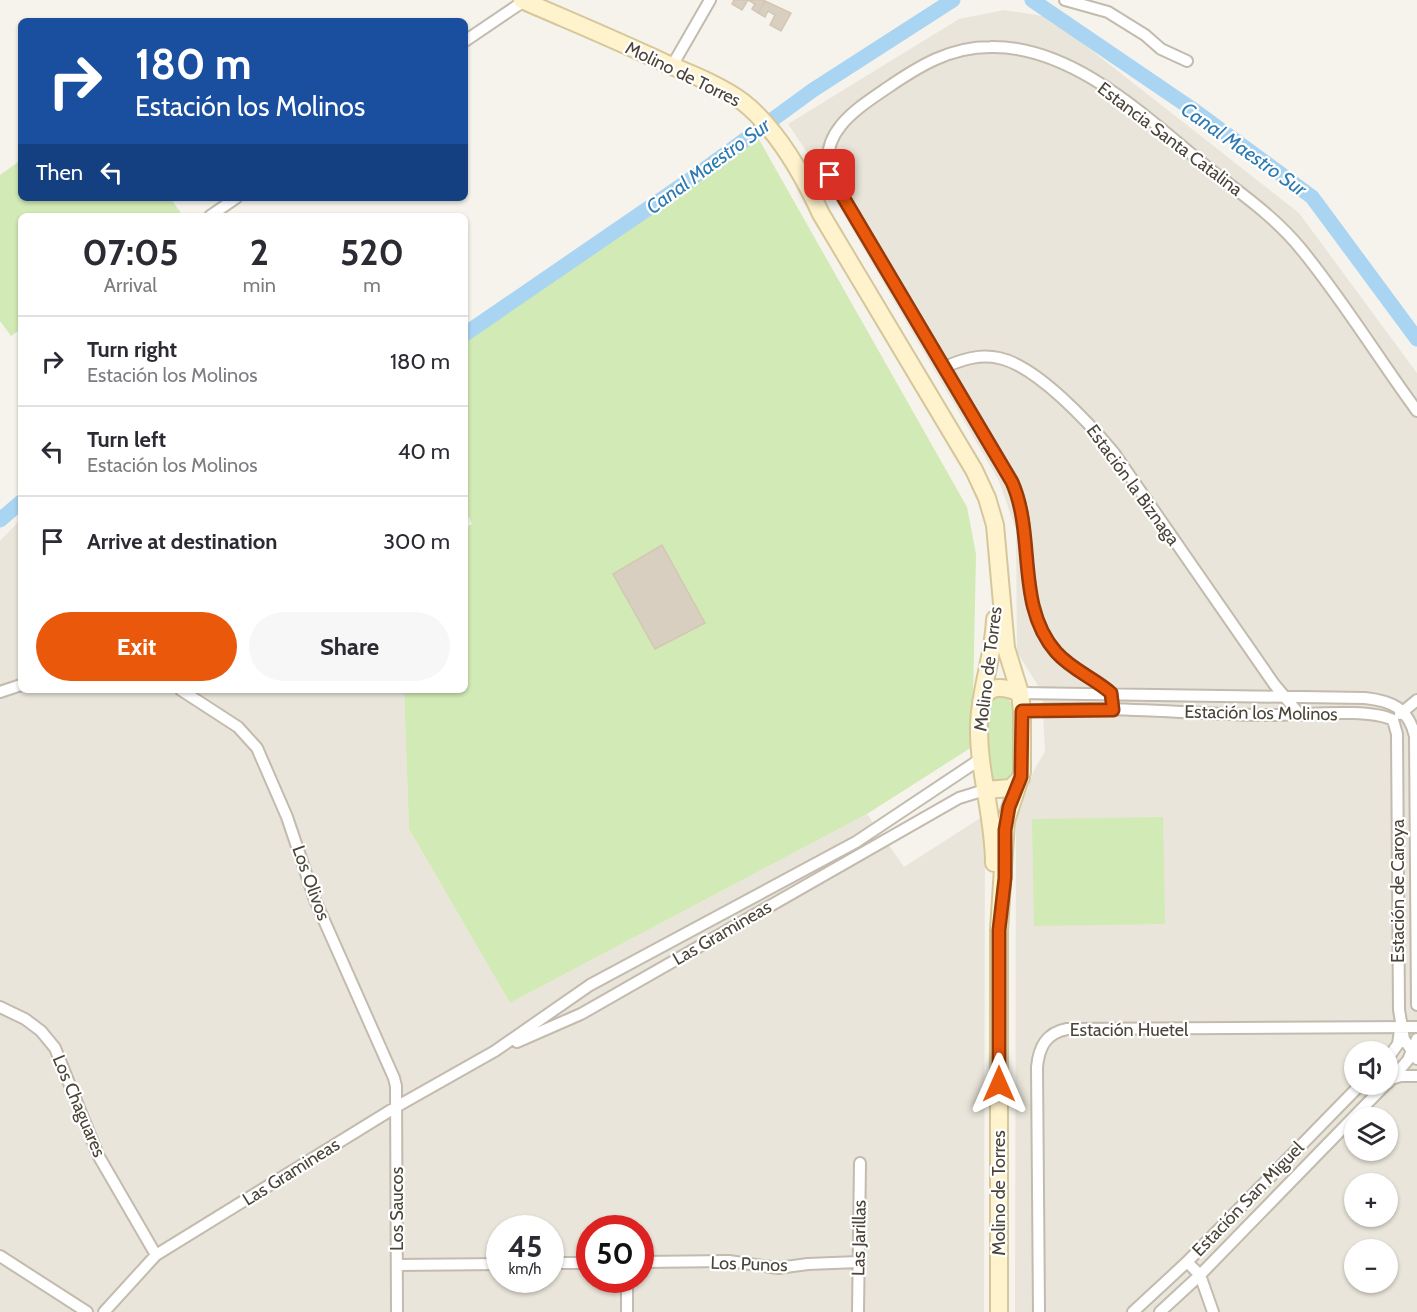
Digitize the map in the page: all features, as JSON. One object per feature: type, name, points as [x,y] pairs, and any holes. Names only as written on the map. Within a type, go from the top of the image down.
[{"type":"main road","name":"Molino de Torres","points":[[523,0],[727,92],[744,103],[759,118],[777,140],[832,220],[912,358],[987,498],[998,538],[999,585],[1008,655],[1020,693],[1022,711],[1021,777],[1006,821],[999,930]]},
{"type":"main road","name":"Molino de Torres","points":[[999,585],[992,655],[981,703],[979,760],[984,790],[993,821],[999,930],[999,1312]]},
{"type":"main road","points":[[981,703],[986,693],[996,688],[1020,693]]},
{"type":"main road","points":[[984,790],[1011,788],[1021,777]]},
{"type":"street","points":[[468,39],[523,0]]},
{"type":"street","points":[[672,66],[710,0]]},
{"type":"street","points":[[1065,0],[1108,12],[1145,35],[1161,49],[1187,61]]},
{"type":"street","name":"Estancia Santa Catalina","points":[[945,367],[830,175],[827,164],[828,149],[833,135],[852,114],[914,69],[943,55],[973,49],[1001,47],[1029,52],[1065,65],[1115,93],[1282,227],[1320,274],[1417,411]]},
{"type":"street","points":[[214,213],[232,201]]},
{"type":"street","name":"Estación la Biznaga","points":[[945,367],[970,357],[990,357],[1009,361],[1038,379],[1083,417],[1114,453],[1274,684],[1300,715]]},
{"type":"street","points":[[945,367],[1017,493],[1025,526],[1033,607],[1039,628],[1066,663],[1111,693],[1113,710]]},
{"type":"street","points":[[1264,715],[1274,684]]},
{"type":"street","points":[[0,692],[18,686]]},
{"type":"street","name":"Los Olivos","points":[[186,693],[238,727],[257,748],[287,817],[315,900],[394,1078],[396,1107]]},
{"type":"street","name":"Estación los Molinos","points":[[1020,693],[1374,699],[1392,703],[1404,710]]},
{"type":"street","points":[[1393,720],[1417,700]]},
{"type":"street","name":"Estación los Molinos","points":[[1022,711],[1113,710],[1264,715],[1369,715],[1393,720]]},
{"type":"street","name":"Estación de Caroya","points":[[1404,710],[1412,724],[1415,736],[1417,1005]]},
{"type":"street","name":"Estación de Caroya","points":[[1393,720],[1398,734],[1401,1029],[1415,1055]]},
{"type":"street","name":"Las Gramineas","points":[[104,1312],[156,1255],[396,1107],[495,1051],[590,986],[875,830],[979,760]]},
{"type":"street","name":"Las Gramineas","points":[[495,1051],[581,1014],[959,798],[984,790]]},
{"type":"street","name":"Los Chaguares","points":[[0,1007],[41,1031],[55,1047],[98,1155],[156,1255]]},
{"type":"street","name":"Estación Huetel","points":[[1039,1312],[1037,1067],[1042,1046],[1053,1033],[1067,1029],[1417,1028]]},
{"type":"street","points":[[1398,1044],[1401,1029]]},
{"type":"street","name":"Estación San Miguel","points":[[1398,1072],[1415,1055],[1417,1039]]},
{"type":"street","points":[[1398,1077],[1417,1076]]},
{"type":"street","name":"Estación San Miguel","points":[[1133,1312],[1187,1262],[1350,1095]]},
{"type":"street","name":"Estación San Miguel","points":[[1160,1312],[1200,1275],[1375,1095]]},
{"type":"street","name":"Los Saucos","points":[[396,1107],[397,1312]]},
{"type":"street","name":"Las Jarillas","points":[[858,1312],[860,1163]]},
{"type":"street","points":[[1221,1227],[1230,1242]]},
{"type":"street","points":[[0,1256],[87,1312]]},
{"type":"street","name":"Los Punos","points":[[654,1262],[741,1262],[778,1268],[858,1262]]},
{"type":"street","points":[[1187,1262],[1200,1275],[1213,1312]]},
{"type":"street","points":[[397,1265],[486,1264]]},
{"type":"street","points":[[627,1293],[627,1312]]},
{"type":"shaded area","points":[[1004,10],[1049,17],[1299,213],[1417,373],[1417,1312],[1015,1312],[1016,815],[1035,768],[1045,752],[1042,692],[1017,652],[1016,530],[999,481],[809,155],[788,124],[959,19]]},
{"type":"shaded area","points":[[18,522],[18,693],[404,693],[409,829],[510,1003],[867,814],[904,867],[985,815],[984,1312],[0,1312],[0,541]]},
{"type":"green space","points":[[757,136],[967,507],[976,554],[972,747],[867,814],[510,1003],[409,829],[404,693],[468,693],[468,526],[472,524],[468,515],[468,338],[585,253]]},
{"type":"green space","points":[[18,162],[18,201],[172,201],[181,213],[18,213],[18,331],[11,336],[0,321],[0,175]]},
{"type":"green space","points":[[999,695],[1007,697],[1012,704],[1013,769],[1007,781],[994,781],[988,775],[986,705],[988,701]]},
{"type":"green space","points":[[1163,817],[1165,924],[1034,926],[1032,819]]},
{"type":"building","points":[[734,0],[748,0],[742,10],[732,4]]},
{"type":"building","points":[[748,0],[765,1],[758,13],[752,9],[755,4]]},
{"type":"building","points":[[765,1],[791,13],[781,31],[770,25],[775,15],[768,11],[765,17],[758,13]]},
{"type":"building","points":[[662,545],[705,623],[655,649],[613,574]]},
{"type":"waterway","name":"Canal Maestro Sur","points":[[468,332],[691,179],[813,90],[953,0]]},
{"type":"waterway","name":"Canal Maestro Sur","points":[[1032,0],[1195,111],[1312,197],[1417,339]]},
{"type":"waterway","name":"Canal Maestro Sur","points":[[0,520],[18,505]]},
{"type":"route","points":[[830,175],[890,272],[1012,482],[1025,526],[1034,615],[1039,628],[1056,653],[1066,663],[1111,693],[1113,710],[1022,711],[1021,777],[1009,807],[1005,830],[1005,878],[999,930],[999,1084]]}]
